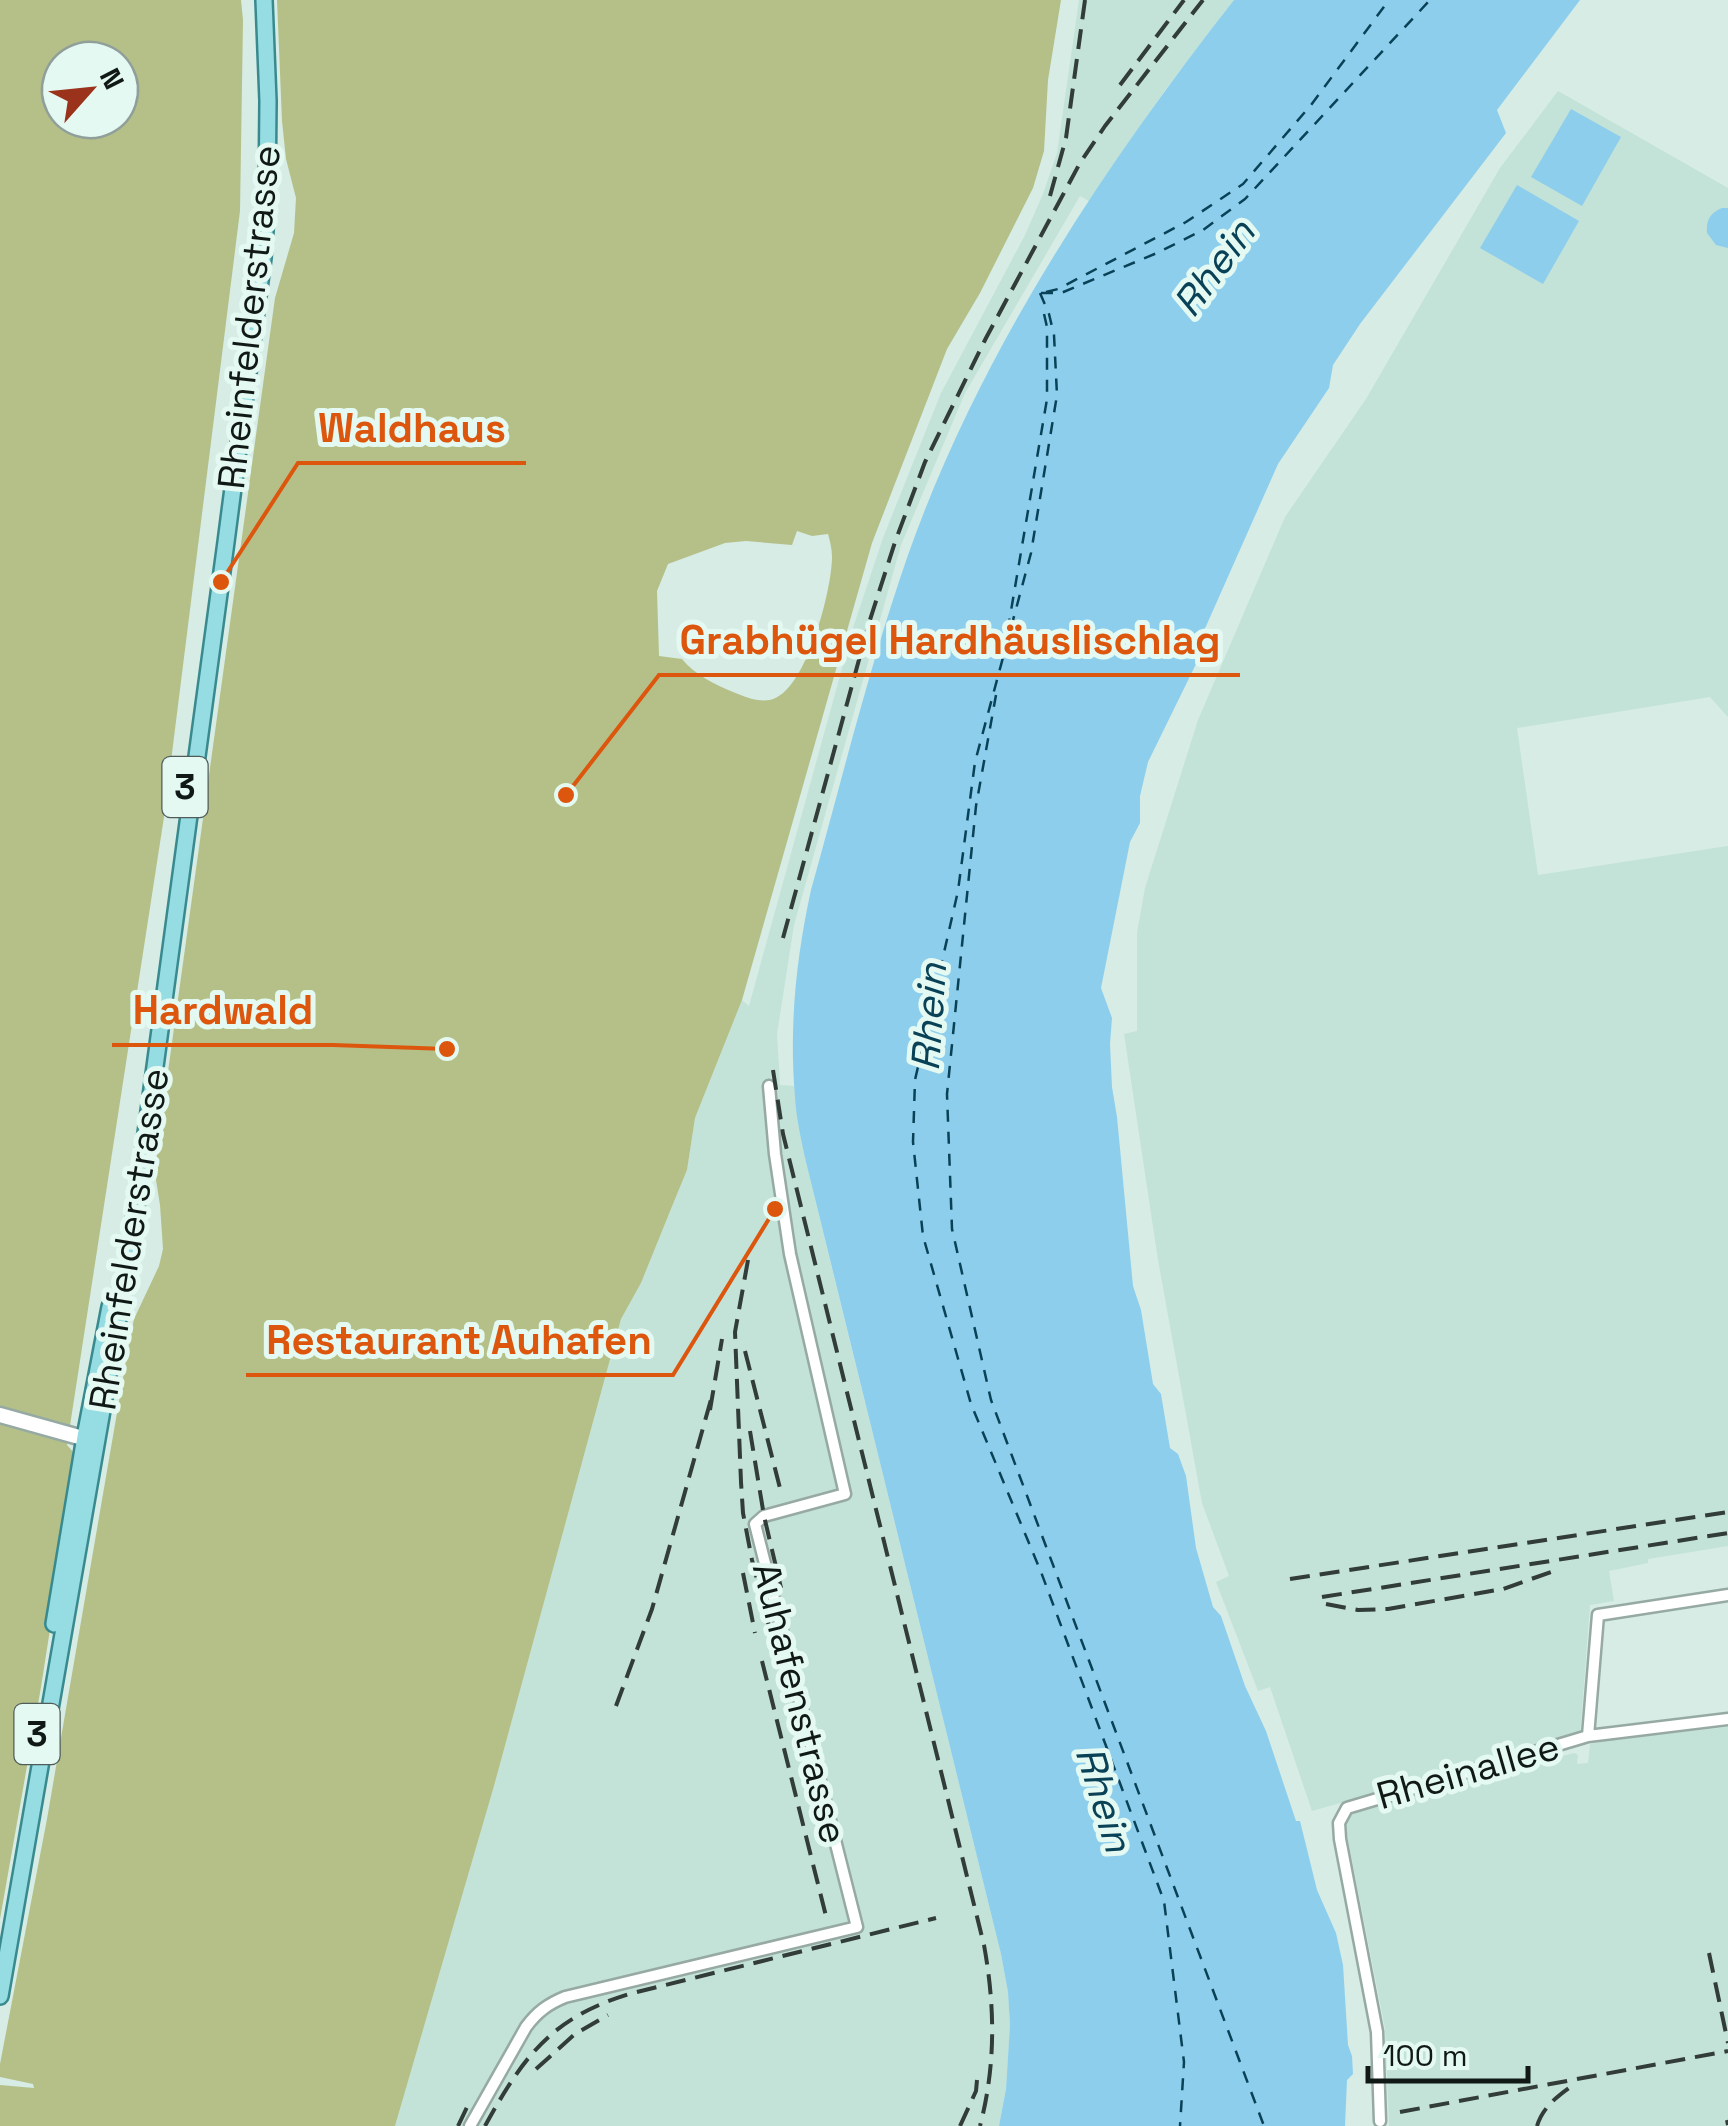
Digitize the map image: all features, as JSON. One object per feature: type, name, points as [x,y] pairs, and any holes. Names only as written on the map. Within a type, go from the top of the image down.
[{"type":"main road","name":"Rheinfelderstrasse","points":[[0,1943],[138,1199],[263,258],[268,118],[260,0]]},
{"type":"main road","name":"Rheinfelderstrasse","points":[[0,1996],[92,1436]]},
{"type":"street","name":"Auhafenstrasse","points":[[470,2126],[526,2028],[549,2004],[564,1997],[857,1927],[755,1524],[764,1516],[845,1494],[790,1254],[769,1086]]},
{"type":"street","points":[[0,1416],[64,1434],[92,1436]]},
{"type":"street","points":[[1588,1736],[1598,1615],[1728,1595]]},
{"type":"street","name":"Rheinallee","points":[[1380,2121],[1376,2032],[1340,1839],[1341,1816],[1347,1808],[1588,1736],[1728,1719]]},
{"type":"shaded area","points":[[1079,0],[1234,0],[1165,90],[1089,201],[1080,196],[965,393],[901,545],[794,925],[777,1034],[780,1085],[794,1086],[805,1158],[1001,1954],[1010,2025],[999,2126],[395,2126],[494,1786],[621,1319],[641,1283],[687,1170],[695,1118],[742,1000],[749,1006],[854,625],[883,538],[941,393],[1043,194],[1057,153]]},
{"type":"shaded area","points":[[1558,91],[1728,188],[1728,717],[1710,697],[1517,728],[1538,875],[1728,846],[1728,1546],[1648,1559],[1648,1563],[1609,1571],[1614,1601],[1590,1605],[1580,1735],[1312,1811],[1270,1687],[1258,1691],[1216,1582],[1229,1576],[1202,1503],[1158,1260],[1124,1034],[1137,1031],[1137,933],[1145,888],[1198,720],[1285,517],[1366,399],[1500,168]]},
{"type":"shaded area","points":[[1728,1727],[1728,2126],[1389,2126],[1385,2028],[1345,1825],[1347,1818],[1362,1808],[1574,1753],[1578,1755],[1577,1764],[1588,1763],[1590,1744]]},
{"type":"green space","points":[[0,0],[241,0],[240,211],[164,817],[67,1445],[73,1452],[75,1470],[0,1919]]},
{"type":"green space","points":[[277,0],[1061,0],[1048,80],[1044,151],[1033,188],[947,349],[872,543],[742,1000],[695,1118],[687,1170],[641,1283],[621,1319],[494,1786],[395,2126],[0,2126],[0,2085],[34,2088],[33,2084],[0,2077],[0,2064],[134,1319],[163,1249],[157,1151],[275,298],[294,233],[296,198],[282,121]],"holes":[[[797,531],[812,536],[828,534],[831,572],[814,638],[795,679],[783,693],[770,700],[747,697],[705,679],[682,659],[659,656],[657,591],[668,564],[725,543],[792,545]]]},
{"type":"water","name":"Rhein","points":[[1234,0],[1580,0],[1497,110],[1506,133],[1360,324],[1333,365],[1329,388],[1278,464],[1195,651],[1196,664],[1148,762],[1140,796],[1140,823],[1130,842],[1101,988],[1112,1018],[1112,1087],[1133,1286],[1141,1310],[1153,1384],[1161,1394],[1170,1448],[1178,1454],[1186,1476],[1196,1548],[1213,1607],[1221,1616],[1296,1821],[1300,1821],[1317,1890],[1336,1933],[1343,1965],[1353,2074],[1347,2080],[1345,2126],[999,2126],[1006,2089],[1008,1992],[805,1158],[793,1071],[798,967],[811,890],[869,680],[894,596],[937,480],[970,407],[1048,265],[1138,129]]},
{"type":"water","points":[[1571,109],[1621,137],[1582,206],[1531,177]]},
{"type":"water","points":[[1517,185],[1579,221],[1543,284],[1480,248]]},
{"type":"water","points":[[1728,208],[1728,248],[1716,245],[1707,233],[1710,218]]},
{"type":"ferry route","points":[[1046,292],[1186,222],[1243,184],[1311,105],[1389,0]]},
{"type":"ferry route","points":[[1041,293],[1061,293],[1157,253],[1203,230],[1245,199],[1430,0]]},
{"type":"ferry route","points":[[1040,293],[1054,335],[1057,395],[1031,553],[975,762],[958,891],[915,1080],[913,1142],[923,1236],[971,1404],[1041,1572],[1164,1901],[1184,2062],[1180,2126]]},
{"type":"ferry route","points":[[1004,652],[1047,399],[1047,327],[1042,305]]},
{"type":"ferry route","points":[[996,695],[976,806],[947,1094],[952,1229],[991,1400],[1264,2126]]},
{"type":"railway","points":[[1050,196],[1066,138],[1085,0]]},
{"type":"railway","points":[[1120,85],[1184,0]]},
{"type":"railway","points":[[783,938],[869,623],[925,462],[1080,163],[1203,0]]},
{"type":"railway","points":[[773,1070],[783,1134],[984,1945],[992,2035],[989,2081],[980,2126]]},
{"type":"railway","points":[[748,1260],[735,1332],[741,1482],[752,1560],[770,1630]]},
{"type":"railway","points":[[710,1410],[722,1339]]},
{"type":"railway","points":[[745,1351],[781,1492]]},
{"type":"railway","points":[[616,1706],[652,1609],[712,1396]]},
{"type":"railway","points":[[750,1431],[781,1588]]},
{"type":"railway","points":[[1290,1579],[1728,1512]]},
{"type":"railway","points":[[1322,1597],[1728,1533]]},
{"type":"railway","points":[[1326,1604],[1358,1610],[1388,1609],[1503,1589],[1551,1572]]},
{"type":"railway","points":[[743,1573],[755,1633]]},
{"type":"railway","points":[[762,1661],[826,1916]]},
{"type":"railway","points":[[485,2126],[542,2043],[559,2028],[602,2004],[936,1918]]},
{"type":"railway","points":[[1709,1953],[1728,2043]]},
{"type":"railway","points":[[536,2069],[575,2034],[608,2015]]},
{"type":"railway","points":[[1400,2112],[1728,2051]]},
{"type":"railway","points":[[960,2126],[977,2080]]},
{"type":"railway","points":[[1537,2126],[1548,2107],[1576,2083]]},
{"type":"railway","points":[[458,2126],[471,2099]]},
{"type":"railway","points":[[1727,2120],[1728,2125]]},
{"type":"place","name":"Waldhaus","points":[[221,582]]},
{"type":"place","name":"Grabhügel Hardhäuslischlag","points":[[566,795]]},
{"type":"place","name":"Hardwald","points":[[447,1049]]},
{"type":"place","name":"Restaurant Auhafen","points":[[775,1209]]}]
